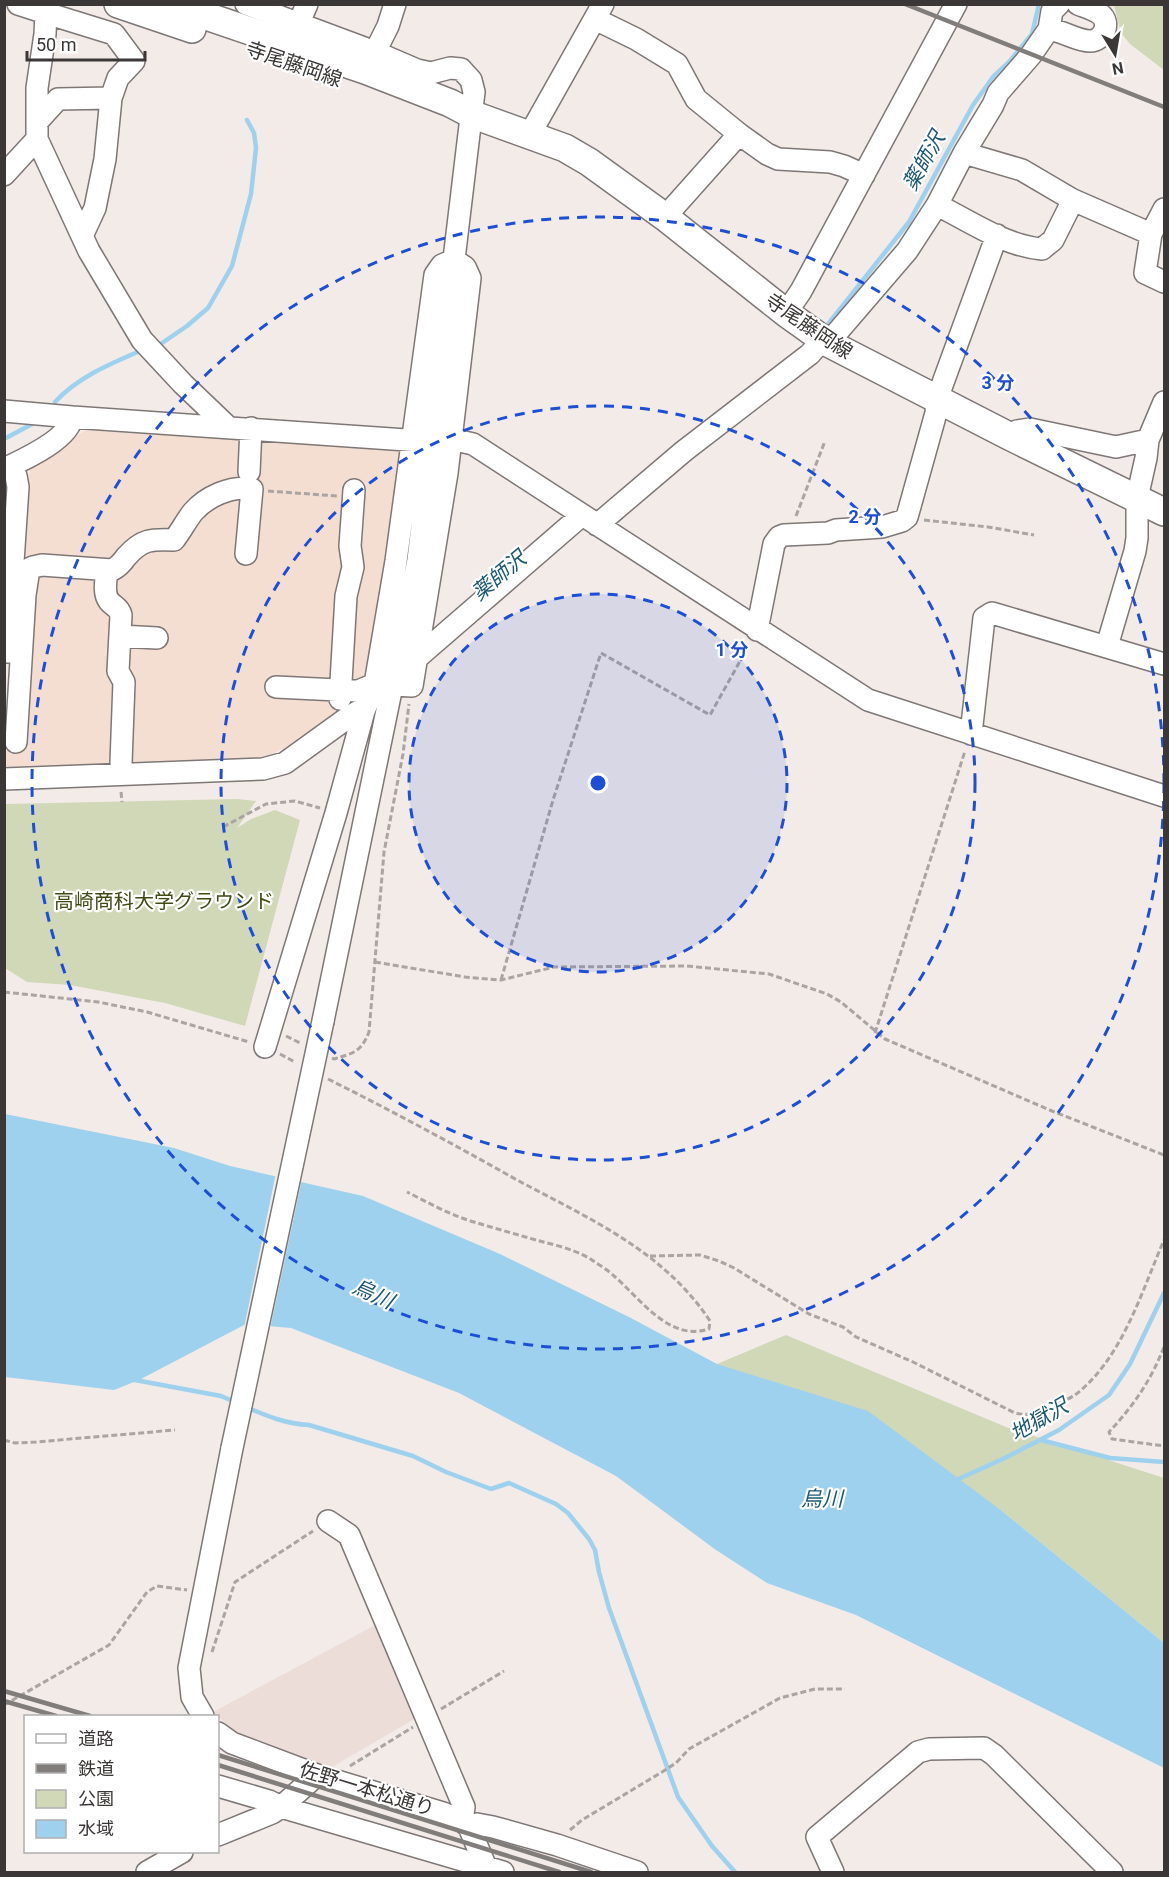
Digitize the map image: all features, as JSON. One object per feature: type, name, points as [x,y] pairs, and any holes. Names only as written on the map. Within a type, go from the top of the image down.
[{"type":"main road","name":"寺尾藤岡線","points":[[118,4],[420,107],[471,114]]},
{"type":"main road","name":"寺尾藤岡線","points":[[171,4],[365,70],[450,103],[471,114],[565,148],[589,162],[665,217],[825,341],[1009,436],[1164,512]]},
{"type":"street","points":[[18,4],[114,34],[134,61],[118,78],[111,98],[105,159],[95,208],[82,236]]},
{"type":"street","points":[[246,4],[303,14],[375,52],[417,70],[431,73],[450,68],[461,69],[471,80],[474,92],[417,560],[370,689],[336,813],[268,1038]]},
{"type":"street","points":[[375,52],[388,26],[395,4]]},
{"type":"street","points":[[786,313],[801,291],[956,4]]},
{"type":"street","points":[[276,687],[370,689],[418,657],[589,520],[684,451],[825,341],[907,251],[937,205],[998,93],[1005,82],[1025,64],[1049,29],[1052,11],[1059,4]]},
{"type":"street","points":[[1049,29],[1060,30],[1087,41],[1101,38],[1106,25],[1104,19],[1100,14],[1078,4]]},
{"type":"street","points":[[530,134],[599,12],[636,39],[677,64],[696,99],[739,134],[777,159],[830,162],[864,175]]},
{"type":"street","points":[[46,14],[38,88],[38,130],[88,251],[142,340],[228,427]]},
{"type":"street","points":[[4,175],[58,99],[111,98]]},
{"type":"street","points":[[665,217],[739,134]]},
{"type":"street","points":[[964,153],[1022,170],[1073,200],[1151,234]]},
{"type":"street","points":[[937,205],[1028,248],[1042,249],[1053,240],[1073,200]]},
{"type":"street","points":[[1164,209],[1151,234],[1145,273],[1164,282]]},
{"type":"street","points":[[757,630],[774,544],[779,537],[882,527],[902,522],[907,517],[936,413],[937,399],[997,235]]},
{"type":"street","points":[[1107,646],[1135,551],[1137,498],[1148,440],[1164,402]]},
{"type":"street","points":[[4,411],[473,444],[868,700],[1164,796]]},
{"type":"street","points":[[4,699],[8,591],[18,487],[16,476],[8,467],[39,451],[62,435],[71,424],[72,417]]},
{"type":"street","points":[[246,554],[251,428]]},
{"type":"street","points":[[1009,436],[1017,431],[1030,429],[1116,447],[1148,440]]},
{"type":"street","points":[[418,657],[447,473],[432,440]]},
{"type":"street","points":[[16,742],[25,595],[29,569],[42,565],[107,571],[118,567],[135,547],[143,542],[174,540],[192,513],[208,500],[250,481]]},
{"type":"street","points":[[201,1715],[192,1697],[189,1668],[200,1656],[203,1593],[323,1021],[370,689],[346,596],[353,567],[350,546],[354,494]]},
{"type":"street","points":[[107,571],[108,600],[119,608],[121,615],[118,671],[124,682],[121,763]]},
{"type":"street","points":[[971,734],[984,618],[992,613],[1164,664]]},
{"type":"street","points":[[120,636],[157,638]]},
{"type":"street","points":[[4,779],[263,769],[285,763],[350,716],[364,711]]},
{"type":"street","points":[[328,1521],[349,1535],[464,1807],[466,1824],[492,1870]]},
{"type":"street","name":"佐野一本松通り","points":[[219,1734],[232,1743],[248,1749],[317,1774],[443,1812],[466,1824]]},
{"type":"street","points":[[833,1872],[817,1837],[918,1752],[929,1749],[984,1748],[994,1755],[1112,1872]]},
{"type":"street","points":[[219,1835],[272,1813],[317,1774]]},
{"type":"street","points":[[219,1786],[492,1870]]},
{"type":"street","points":[[466,1824],[493,1827],[557,1845],[637,1872]]},
{"type":"street","points":[[147,1872],[179,1853]]},
{"type":"path","points":[[789,535],[825,441]]},
{"type":"path","points":[[250,481],[354,494]]},
{"type":"path","points":[[907,517],[1034,535]]},
{"type":"path","points":[[501,980],[554,800],[601,653],[710,715],[757,630]]},
{"type":"path","points":[[324,1054],[334,1059],[352,1053],[363,1046],[369,1032],[384,852],[403,754],[370,689]]},
{"type":"path","points":[[875,1033],[971,734]]},
{"type":"path","points":[[223,827],[266,804],[295,801],[336,813]]},
{"type":"path","points":[[375,962],[465,977],[501,980],[554,967],[687,966],[769,974],[827,994],[841,1002],[885,1040],[1164,1155]]},
{"type":"path","points":[[4,992],[98,1002],[147,1012],[192,1026],[303,1044]]},
{"type":"path","points":[[268,1038],[296,1062]]},
{"type":"path","points":[[327,1078],[456,1145],[640,1249],[673,1277],[695,1301],[710,1321],[709,1329],[696,1333],[681,1331],[665,1322],[614,1275],[589,1258],[564,1248],[471,1221],[442,1210],[407,1192]]},
{"type":"path","points":[[648,1256],[700,1255],[719,1261],[809,1314],[843,1327],[856,1337],[1025,1416],[1039,1413],[1074,1396],[1103,1368],[1119,1343],[1164,1240]]},
{"type":"path","points":[[1164,1347],[1154,1373],[1143,1391],[1109,1432],[1112,1439],[1164,1446]]},
{"type":"path","points":[[4,1440],[15,1443],[36,1442],[175,1430]]},
{"type":"path","points":[[200,1656],[235,1582],[328,1521]]},
{"type":"path","points":[[4,1705],[109,1645],[147,1592],[157,1586],[203,1593]]},
{"type":"path","points":[[557,1845],[582,1820],[676,1763],[689,1749],[780,1698],[815,1689],[845,1689]]},
{"type":"shaded area","points":[[86,430],[402,450],[384,618],[355,700],[359,706],[286,756],[281,749],[268,756],[251,758],[5,767],[30,467]]},
{"type":"shaded area","points":[[381,1622],[416,1718],[332,1767],[290,1754],[234,1731],[219,1715],[213,1712]]},
{"type":"green space","points":[[1114,5],[1164,5],[1164,70],[1130,44],[1121,33]]},
{"type":"green space","name":"高崎商科大学グラウンド","points":[[237,799],[256,801],[237,828],[251,819],[275,810],[300,820],[245,1026],[165,1003],[70,985],[27,982],[5,968],[5,804]]},
{"type":"green space","points":[[786,1335],[1006,1427],[1164,1478],[1164,1643],[1002,1511],[717,1364]]},
{"type":"water","name":"烏川","points":[[5,1114],[174,1148],[230,1166],[363,1196],[500,1254],[629,1317],[717,1364],[868,1411],[1002,1511],[1164,1643],[1164,1768],[856,1615],[767,1583],[716,1550],[616,1476],[459,1393],[291,1328],[246,1324],[139,1380],[114,1390],[5,1377]]},
{"type":"pier","points":[[276,1173],[302,1179],[270,1329],[244,1328]]},
{"type":"waterway","name":"薬師沢","points":[[825,328],[909,222],[973,105],[993,77],[1010,61],[1032,34],[1039,4]]},
{"type":"waterway","points":[[162,343],[208,308],[232,266],[251,194],[256,148],[254,133],[247,120]]},
{"type":"waterway","points":[[55,402],[84,378],[140,351]]},
{"type":"waterway","points":[[4,439],[36,422]]},
{"type":"waterway","name":"地獄沢","points":[[954,1481],[1059,1430],[1109,1395],[1130,1364],[1164,1293]]},
{"type":"waterway","points":[[135,1380],[221,1396],[235,1402]]},
{"type":"waterway","points":[[246,1407],[277,1419],[309,1425],[413,1456],[446,1472],[491,1489],[509,1483],[556,1504],[568,1513],[595,1550],[609,1608],[678,1797],[712,1846],[735,1872]]},
{"type":"waterway","points":[[1041,1440],[1110,1458],[1164,1462]]},
{"type":"railway","points":[[905,4],[1164,107]]},
{"type":"railway","points":[[4,1691],[87,1715]]},
{"type":"railway","points":[[4,1701],[53,1715]]},
{"type":"railway","points":[[219,1755],[591,1872]]},
{"type":"railway","points":[[219,1765],[559,1872]]}]
